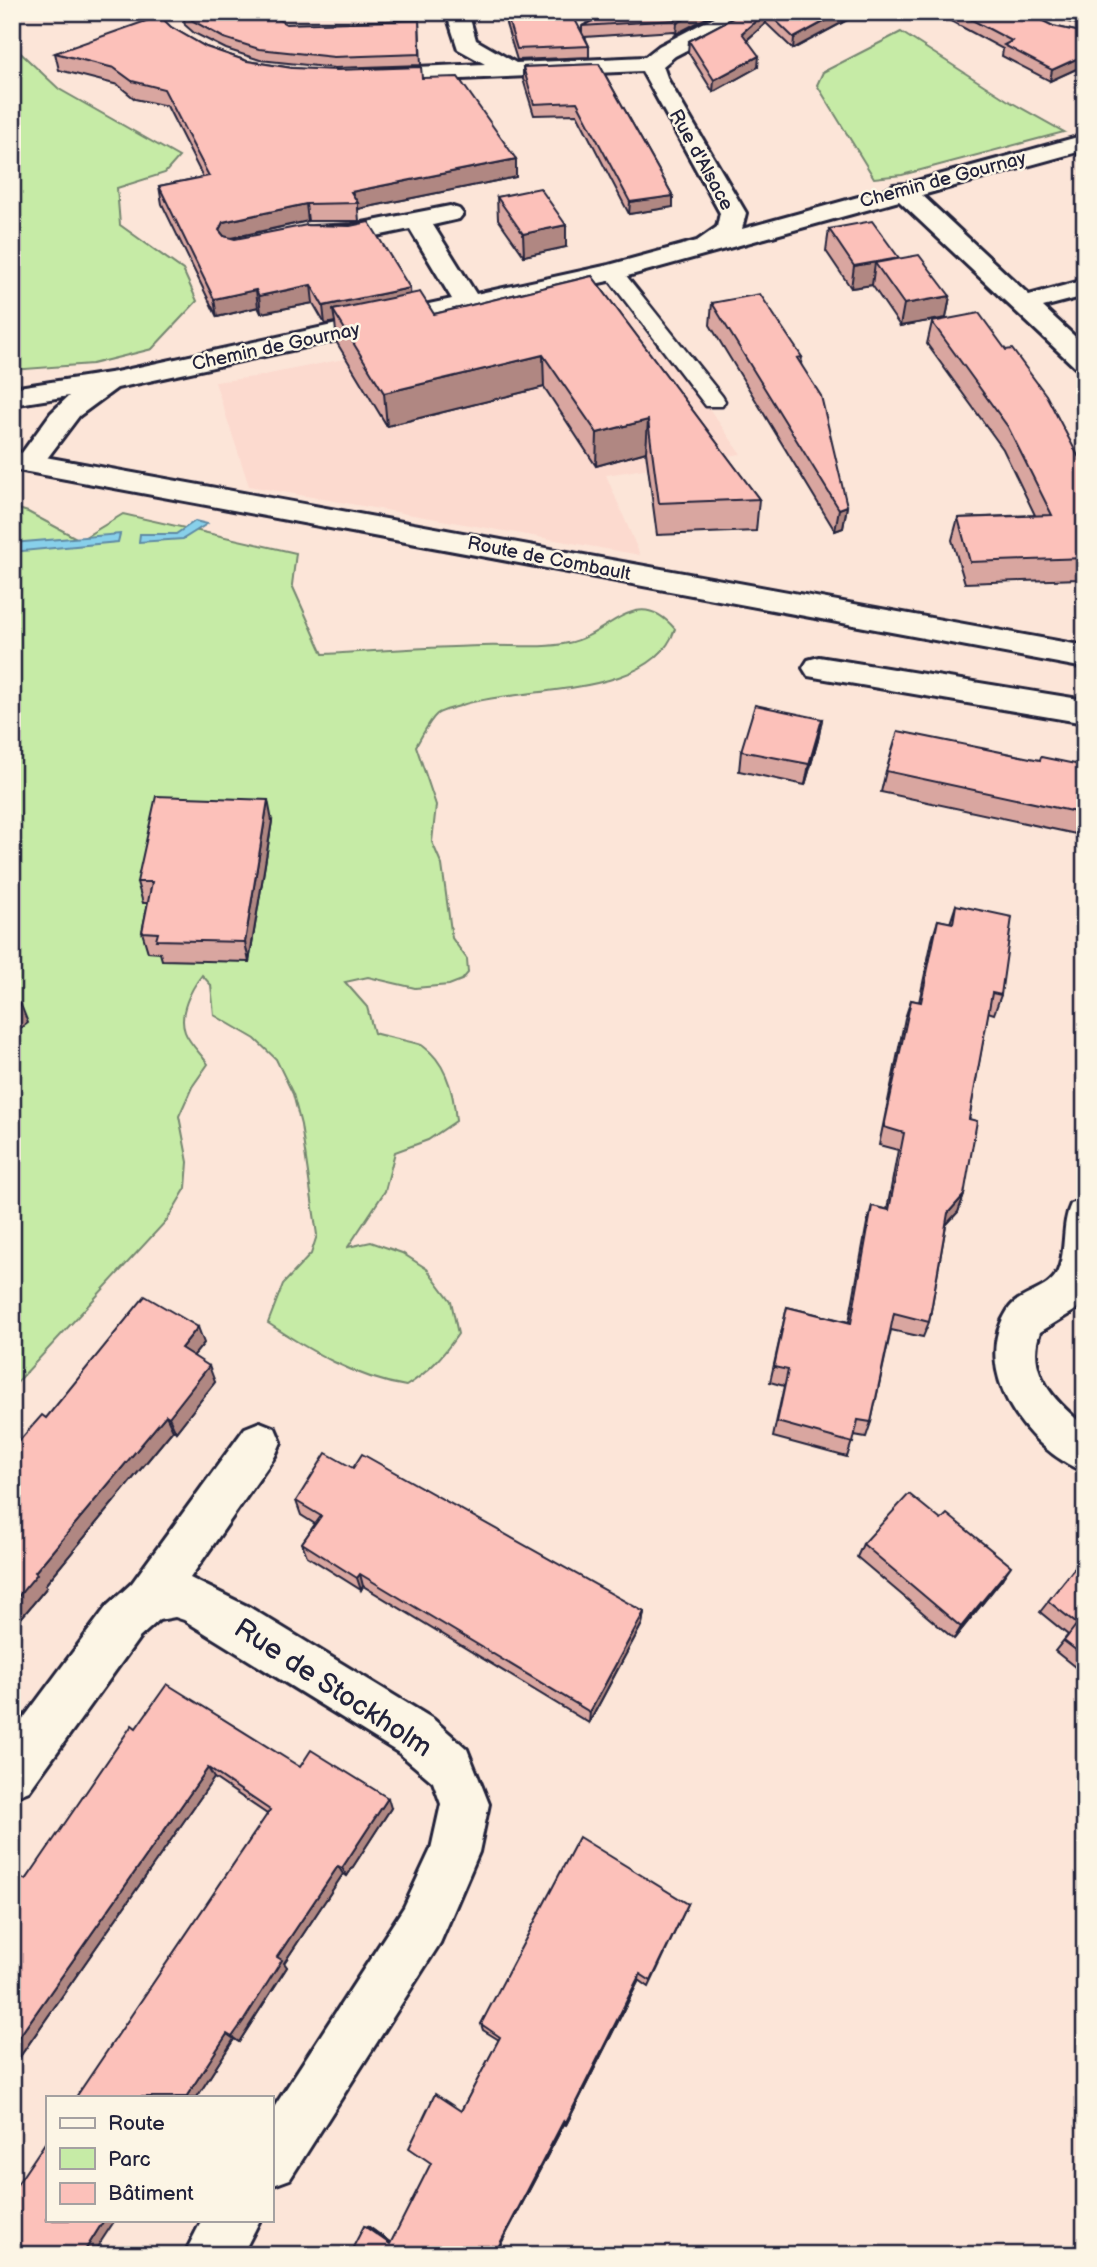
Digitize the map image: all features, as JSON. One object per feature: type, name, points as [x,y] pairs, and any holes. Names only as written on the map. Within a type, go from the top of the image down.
[{"type":"street","points":[[457,12],[466,44],[512,70]]},
{"type":"street","points":[[343,78],[652,64],[667,51],[742,12]]},
{"type":"street","name":"Rue d'Alsace","points":[[652,64],[656,80],[733,213],[733,225],[726,235],[706,246]]},
{"type":"street","name":"Chemin de Gournay","points":[[12,397],[54,388],[116,380],[613,272],[902,190],[1085,142]]},
{"type":"street","points":[[902,190],[1024,304],[1080,350]]},
{"type":"street","name":"Chemin de Gournay","points":[[726,199],[777,217],[802,218]]},
{"type":"street","points":[[297,234],[352,233],[450,214]]},
{"type":"street","points":[[417,220],[469,305]]},
{"type":"street","points":[[1024,304],[1085,288]]},
{"type":"street","name":"Chemin de Gournay","points":[[21,461],[62,415],[84,397],[116,380]]},
{"type":"street","name":"Chemin de Gournay","points":[[12,424],[28,405],[54,388]]},
{"type":"street","name":"Route de Combault","points":[[21,461],[1085,657]]},
{"type":"street","points":[[818,668],[1085,712]]},
{"type":"street","points":[[1085,1216],[1078,1271],[1070,1289],[1025,1319],[1017,1336],[1015,1355],[1020,1379],[1033,1405],[1060,1433],[1085,1452]]},
{"type":"street","points":[[12,1774],[123,1622],[148,1599],[260,1442]]},
{"type":"street","name":"Rue de Stockholm","points":[[148,1599],[175,1595],[194,1601],[416,1736],[450,1766],[466,1804],[456,1852],[422,1925],[273,2157]]},
{"type":"street","points":[[211,2255],[232,2222]]},
{"type":"lane","points":[[613,272],[714,401]]},
{"type":"shaded area","points":[[611,291],[706,404],[741,454],[606,475],[640,555],[249,486],[215,382],[354,357]]},
{"type":"green space","points":[[901,32],[1007,100],[1064,132],[902,175],[874,178],[817,85],[823,72]]},
{"type":"green space","points":[[12,45],[59,89],[179,157],[165,173],[117,188],[120,225],[183,270],[197,301],[152,349],[92,364],[12,370]]},
{"type":"green space","points":[[12,507],[28,512],[80,540],[123,514],[296,553],[292,585],[323,654],[443,647],[558,645],[583,638],[635,611],[648,611],[661,616],[675,629],[662,652],[640,668],[613,679],[582,686],[487,699],[446,710],[434,717],[416,746],[436,805],[432,842],[442,865],[452,938],[467,959],[468,973],[462,980],[449,985],[415,988],[368,977],[345,982],[367,1007],[374,1033],[420,1044],[438,1061],[448,1080],[455,1111],[456,1121],[428,1140],[395,1152],[385,1191],[348,1247],[371,1242],[402,1253],[427,1269],[451,1301],[458,1334],[435,1363],[406,1386],[351,1370],[300,1344],[268,1323],[283,1284],[311,1254],[317,1235],[301,1125],[293,1094],[276,1059],[255,1039],[214,1015],[211,985],[202,975],[190,994],[183,1017],[187,1036],[208,1064],[192,1087],[179,1116],[188,1162],[186,1188],[167,1220],[12,1388]]},
{"type":"water","points":[[195,521],[207,524],[183,539],[139,542],[140,534],[176,534]]},
{"type":"water","points":[[120,534],[118,542],[12,552],[12,543]]},
{"type":"building","points":[[266,12],[286,24],[419,20],[420,54],[334,57],[259,49],[224,38],[183,13]]},
{"type":"building","points":[[571,12],[589,46],[517,49],[506,13]]},
{"type":"building","points":[[610,12],[697,12],[677,23],[675,20],[582,26]]},
{"type":"building","points":[[744,12],[766,12],[742,33],[759,56],[714,80],[689,41]]},
{"type":"building","points":[[767,12],[842,12],[794,38]]},
{"type":"building","points":[[957,12],[1025,12],[1053,26],[1085,33],[1085,55],[1052,70],[1004,45],[1012,41]]},
{"type":"building","points":[[160,16],[171,27],[206,47],[247,61],[292,68],[337,70],[421,67],[422,78],[458,77],[516,159],[351,192],[358,203],[306,204],[223,222],[219,230],[224,236],[235,239],[307,225],[350,226],[369,222],[410,288],[323,306],[311,285],[259,296],[256,290],[214,299],[159,186],[209,176],[164,89],[132,81],[114,68],[55,53]]},
{"type":"building","points":[[599,64],[673,196],[630,202],[577,102],[534,104],[523,67]]},
{"type":"building","points":[[540,188],[566,225],[523,234],[497,197]]},
{"type":"building","points":[[872,221],[899,258],[854,266],[829,229]]},
{"type":"building","points":[[919,255],[950,296],[904,304],[875,263]]},
{"type":"building","points":[[592,276],[759,499],[659,503],[648,420],[597,433],[543,355],[384,393],[333,310],[420,292],[434,314]]},
{"type":"building","points":[[760,294],[802,357],[797,358],[821,396],[847,506],[839,509],[712,303]]},
{"type":"building","points":[[979,313],[1006,350],[1012,349],[1046,395],[1085,469],[1085,558],[970,562],[958,518],[1052,515],[1008,427],[932,322]]},
{"type":"building","points":[[755,705],[822,719],[809,764],[741,751]]},
{"type":"building","points":[[898,731],[1040,760],[1041,757],[1085,766],[1085,814],[886,771]]},
{"type":"building","points":[[156,796],[268,800],[245,942],[156,940],[158,933],[142,932],[152,882],[137,882]]},
{"type":"building","points":[[956,905],[1012,917],[1001,995],[992,993],[969,1119],[977,1121],[964,1195],[948,1213],[929,1322],[894,1313],[871,1422],[858,1420],[853,1443],[777,1422],[788,1370],[774,1367],[787,1307],[851,1323],[872,1206],[889,1210],[904,1133],[884,1127],[911,1000],[921,1002],[938,920],[953,923]]},
{"type":"building","points":[[12,997],[21,1005],[12,1011]]},
{"type":"building","points":[[145,1296],[198,1327],[181,1348],[209,1366],[169,1417],[166,1415],[35,1572],[37,1574],[12,1604],[12,1449],[42,1415],[46,1418]]},
{"type":"building","points":[[326,1453],[353,1468],[362,1454],[644,1612],[590,1712],[360,1574],[357,1578],[302,1543],[321,1516],[296,1501]]},
{"type":"building","points":[[909,1494],[941,1520],[947,1514],[1011,1566],[961,1627],[863,1544]]},
{"type":"building","points":[[1085,1555],[1085,1657],[1064,1641],[1077,1624],[1048,1601]]},
{"type":"building","points":[[167,1684],[300,1767],[311,1750],[388,1798],[342,1868],[338,1866],[277,1957],[282,1960],[244,2020],[232,2037],[227,2034],[187,2096],[77,2096],[270,1810],[208,1768],[12,2047],[12,1887],[20,1877],[26,1880],[132,1725],[136,1728]]},
{"type":"building","points":[[579,1837],[688,1904],[651,1981],[640,1974],[566,2122],[564,2120],[494,2255],[349,2255],[364,2226],[390,2244],[431,2163],[409,2148],[435,2094],[461,2111],[500,2037],[481,2024]]},
{"type":"building","points":[[46,2141],[46,2222],[103,2222],[82,2255],[12,2255],[12,2192]]}]
